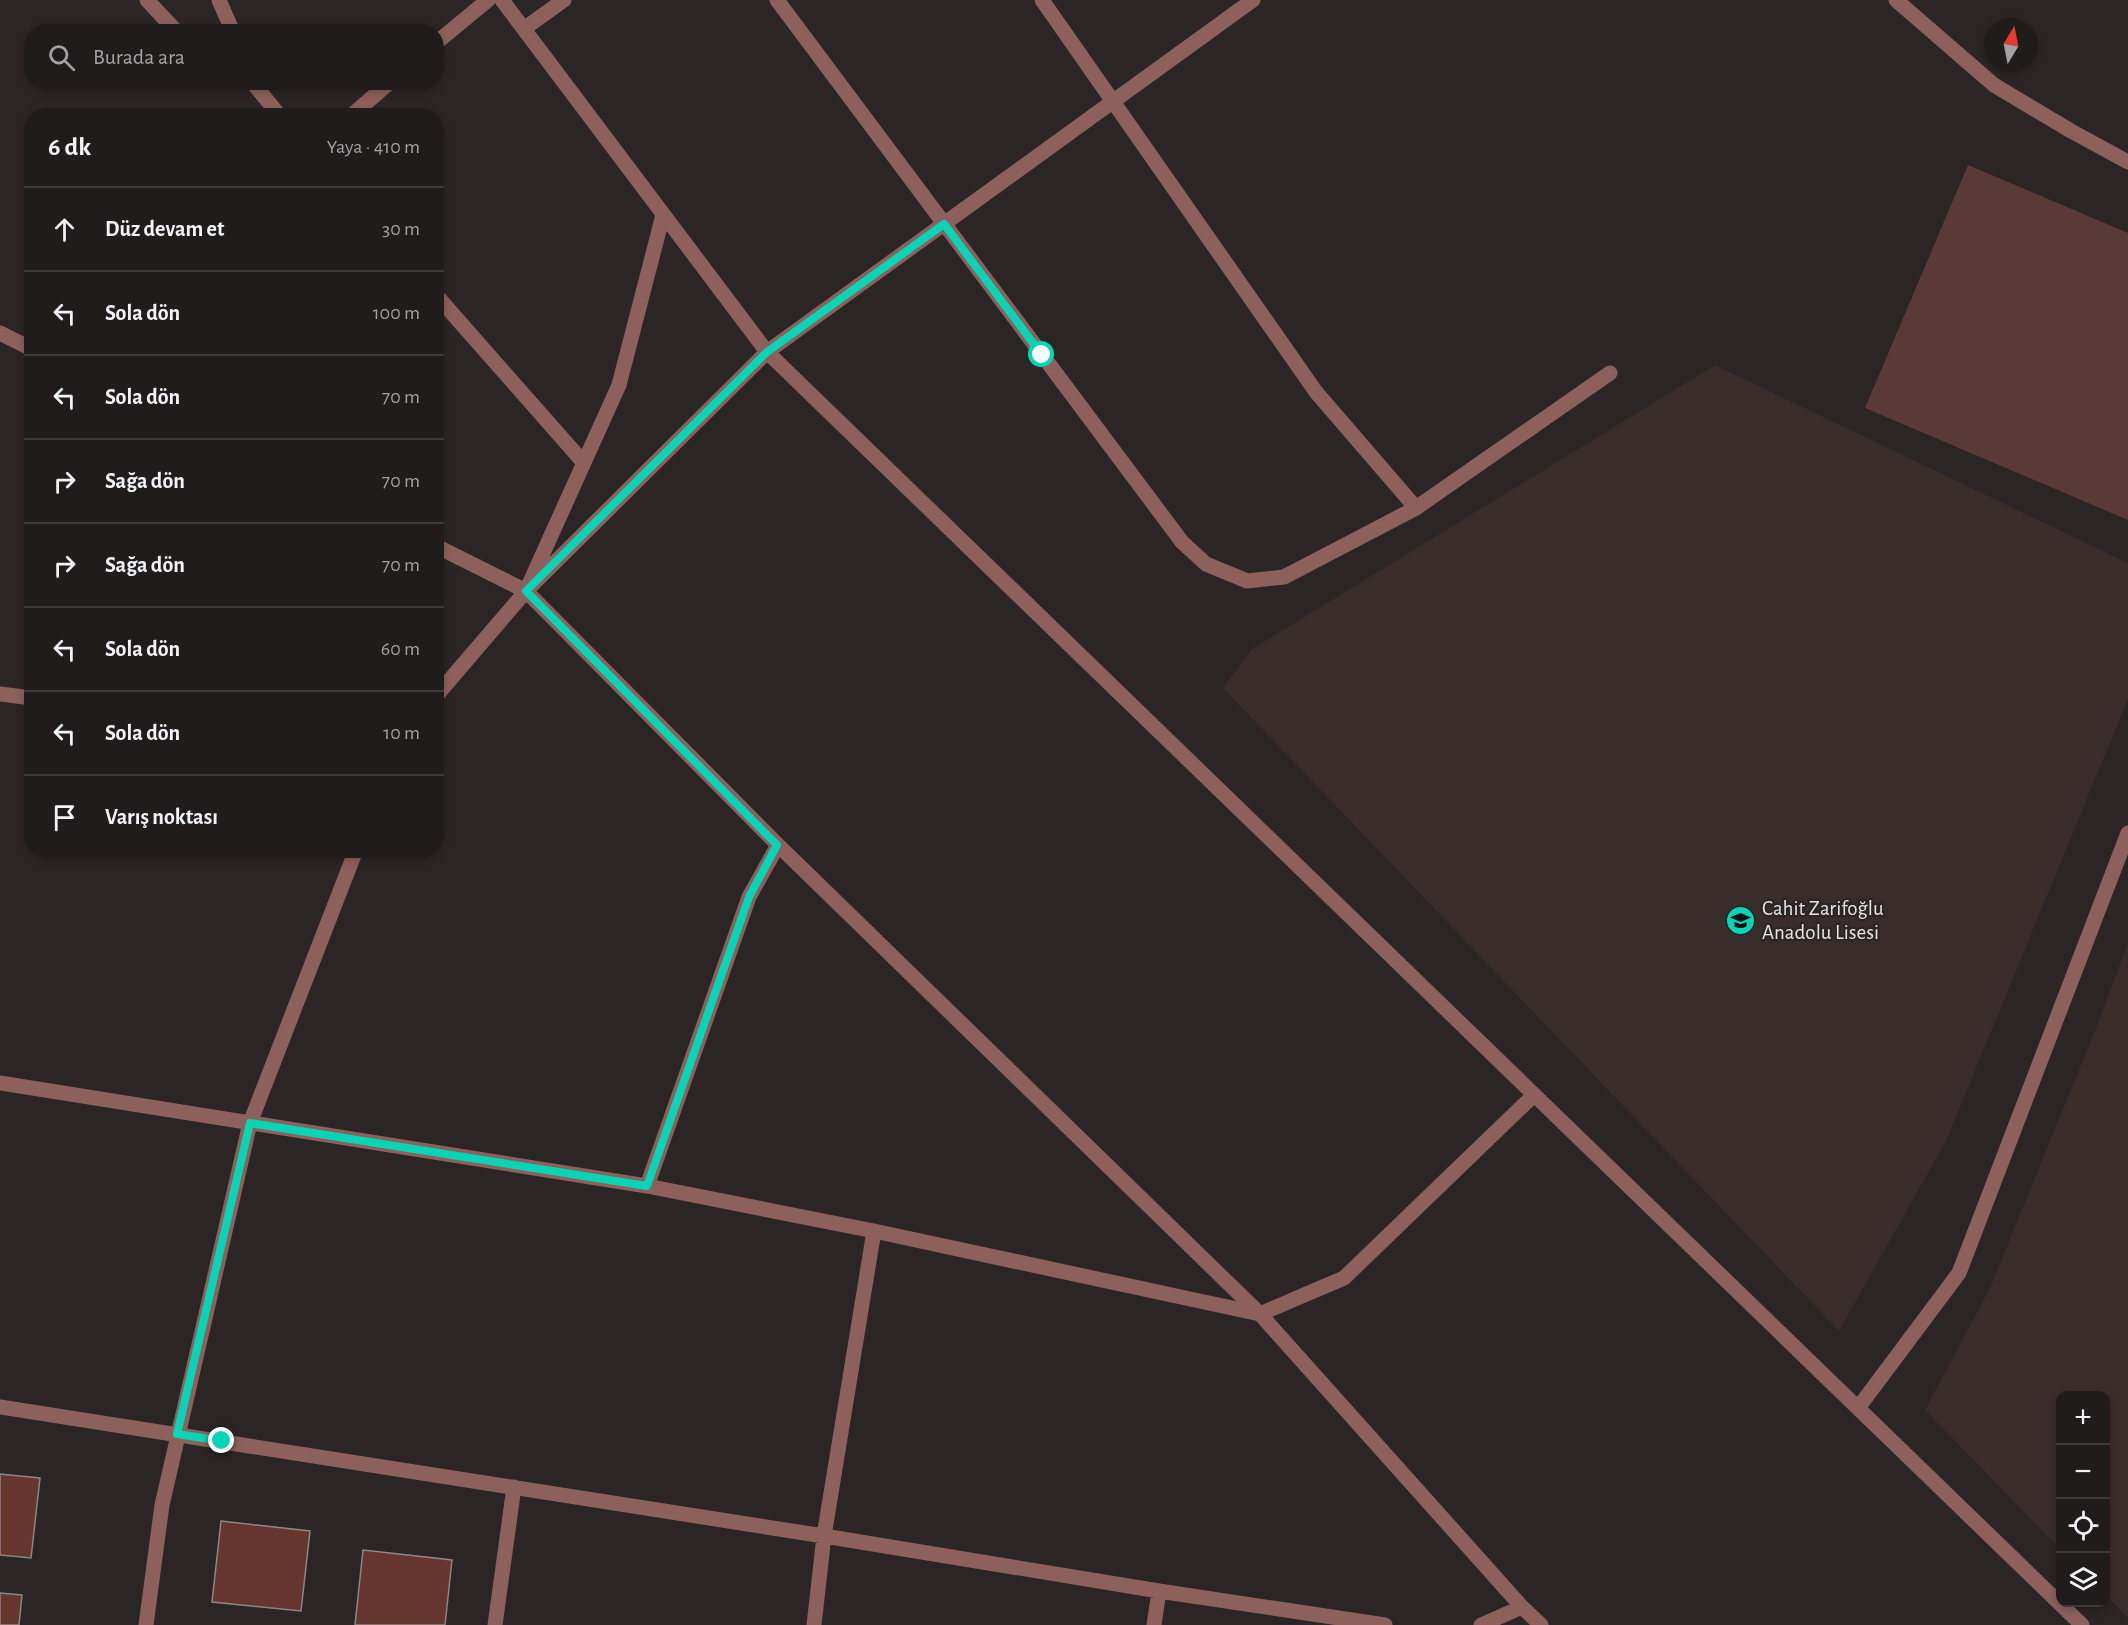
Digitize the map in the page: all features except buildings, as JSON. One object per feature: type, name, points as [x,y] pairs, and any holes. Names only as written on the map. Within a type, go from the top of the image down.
[{"type":"street","points":[[147,0],[170,24]]},
{"type":"street","points":[[219,0],[229,24]]},
{"type":"street","points":[[444,36],[488,0]]},
{"type":"street","points":[[502,0],[767,352],[2082,1625]]},
{"type":"street","points":[[525,28],[564,0]]},
{"type":"street","points":[[777,0],[1182,542],[1206,564],[1246,581],[1284,577],[1416,508],[1610,373]]},
{"type":"street","points":[[1042,0],[1316,392],[1416,508]]},
{"type":"street","points":[[444,687],[526,591],[767,352],[1253,0]]},
{"type":"street","points":[[1896,0],[1994,85],[2128,162]]},
{"type":"street","points":[[257,90],[273,108]]},
{"type":"street","points":[[360,108],[381,90]]},
{"type":"street","points":[[526,591],[619,385],[663,215]]},
{"type":"street","points":[[444,304],[584,463]]},
{"type":"street","points":[[0,333],[24,345]]},
{"type":"street","points":[[444,550],[526,591],[777,845],[1260,1314],[1522,1607],[1541,1625]]},
{"type":"street","points":[[0,694],[24,698]]},
{"type":"street","points":[[1858,1408],[1959,1273],[2128,833]]},
{"type":"street","points":[[647,1186],[749,897],[777,845]]},
{"type":"street","points":[[146,1625],[162,1505],[250,1123],[353,858]]},
{"type":"street","points":[[0,1083],[647,1186],[874,1231],[1260,1314],[1344,1278],[1534,1095]]},
{"type":"street","points":[[814,1625],[824,1536],[874,1231]]},
{"type":"street","points":[[0,1407],[1385,1625]]},
{"type":"street","points":[[495,1625],[514,1487]]},
{"type":"street","points":[[1155,1625],[1159,1591]]},
{"type":"street","points":[[1481,1625],[1522,1607]]},
{"type":"shaded area","points":[[1968,165],[2128,233],[2128,520],[1865,408]]},
{"type":"shaded area","name":"Cahit Zarifoğlu Anadolu Lisesi","points":[[1715,365],[2128,563],[2128,699],[1946,1141],[1839,1331],[1223,688],[1252,649]]},
{"type":"shaded area","points":[[2128,943],[2128,1618],[2110,1599],[2110,1391],[2056,1391],[2056,1545],[1925,1410],[1990,1288],[2098,1023]]},
{"type":"place","name":"Cahit Zarifoğlu Anadolu Lisesi","points":[[1741,920]]},
{"type":"route","points":[[222,1441],[177,1434],[250,1123],[647,1186],[749,897],[777,845],[526,591],[767,352],[944,224],[1042,355]]}]
